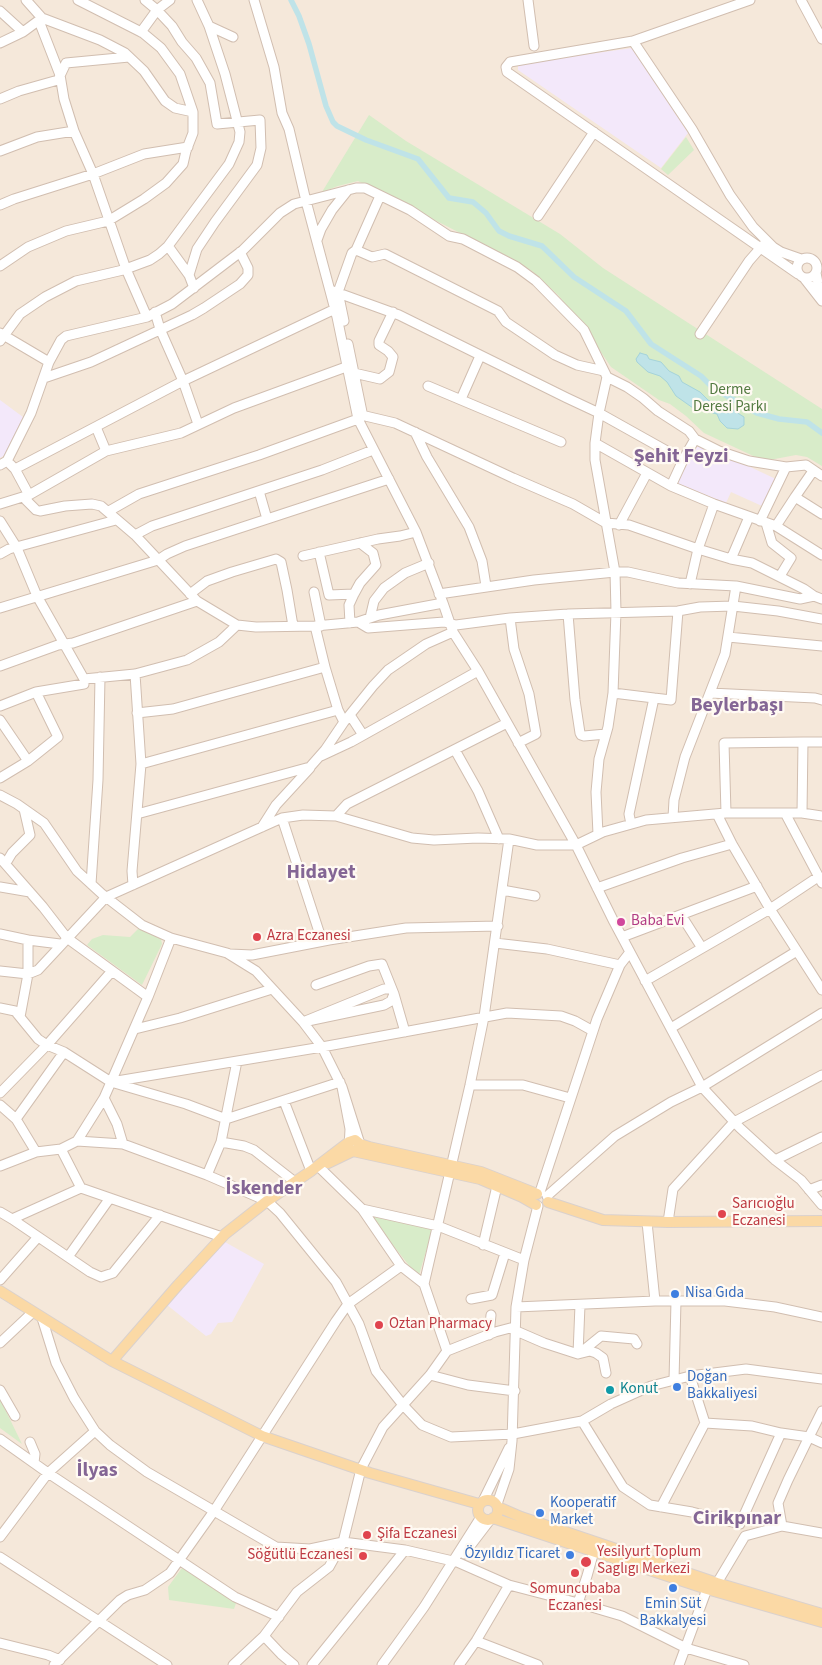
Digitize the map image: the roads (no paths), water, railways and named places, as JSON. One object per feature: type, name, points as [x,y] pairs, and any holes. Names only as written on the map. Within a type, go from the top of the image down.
[{"type":"main road","points":[[112,1361],[178,1284],[222,1237],[294,1182],[354,1146],[450,1169],[480,1179],[522,1197],[541,1199]]},
{"type":"main road","points":[[450,1169],[481,1172],[541,1199],[603,1220],[647,1222],[822,1221]]},
{"type":"main road","points":[[0,1291],[112,1361],[260,1439],[484,1512],[594,1552],[707,1589],[822,1622]]},
{"type":"main road","points":[[484,1512],[489,1499],[498,1506],[521,1517],[717,1582],[822,1614]]},
{"type":"main road","points":[[484,1512],[498,1514],[498,1506]]},
{"type":"street","points":[[26,0],[40,20],[60,75],[64,99],[74,131],[93,174],[126,269],[147,317]]},
{"type":"street","points":[[0,266],[28,247],[66,231],[108,221],[166,184],[183,164],[193,133],[193,112],[180,74],[161,48],[141,32],[78,0]]},
{"type":"street","points":[[145,0],[157,10],[196,58],[210,83],[218,124],[260,120],[261,148],[257,165],[205,236],[197,249],[189,275]]},
{"type":"street","points":[[141,32],[157,10],[170,0]]},
{"type":"street","points":[[49,362],[1,337],[20,314],[76,281],[126,269],[150,260],[168,246],[228,164],[239,142],[240,132],[225,74],[209,26],[197,0]]},
{"type":"street","points":[[528,0],[534,46]]},
{"type":"street","points":[[750,0],[633,40],[510,62],[506,67],[508,72],[724,222],[781,252],[813,260],[818,269],[818,283],[822,289]]},
{"type":"street","points":[[801,0],[822,39]]},
{"type":"street","points":[[254,2],[274,67],[282,113],[290,129],[316,240],[334,291],[359,416],[373,450],[416,532],[429,563],[451,628],[478,671],[576,845],[622,937],[702,1087],[734,1122],[800,1180],[822,1205]]},
{"type":"street","points":[[0,11],[23,32]]},
{"type":"street","points":[[0,43],[23,32],[40,20]]},
{"type":"street","points":[[40,20],[100,40],[123,54],[144,71],[165,101],[175,108],[193,112]]},
{"type":"street","points":[[209,26],[233,36]]},
{"type":"street","points":[[633,40],[692,129],[763,244],[801,276],[822,301]]},
{"type":"street","points":[[0,99],[19,91],[58,80],[66,64],[123,54]]},
{"type":"street","points":[[0,151],[37,137],[74,131]]},
{"type":"street","points":[[538,216],[594,132]]},
{"type":"street","points":[[0,205],[93,174],[144,154],[188,146]]},
{"type":"street","points":[[598,834],[596,792],[599,759],[606,734],[613,693],[616,612],[615,572],[595,460],[595,443],[606,374],[584,330],[536,281],[517,268],[463,239],[448,236],[410,210],[365,188],[348,190],[294,204],[280,213],[240,252],[194,288],[172,304],[147,317],[66,336],[56,347],[31,413],[3,463],[15,469],[28,495],[26,500],[36,510],[92,504],[101,506],[109,511],[197,601],[237,625],[256,627],[318,626],[354,623],[486,586],[615,572],[628,572],[678,583],[736,586],[800,599],[818,598]]},
{"type":"street","points":[[316,240],[332,210],[348,190]]},
{"type":"street","points":[[350,370],[335,309],[334,291],[352,253],[356,250],[380,196]]},
{"type":"street","points":[[724,222],[732,224],[738,219],[741,211]]},
{"type":"street","points":[[700,334],[749,261],[763,244]]},
{"type":"street","points":[[168,246],[189,275],[194,288]]},
{"type":"street","points":[[356,250],[372,256],[385,254],[498,311],[506,322],[556,355],[576,365],[606,374],[689,431],[695,439],[719,451],[749,461],[786,467],[806,466],[822,476]]},
{"type":"street","points":[[44,378],[91,362],[198,312],[245,280],[248,275],[248,268],[240,252]]},
{"type":"street","points":[[818,269],[810,278],[801,276],[796,267],[804,258],[822,254]]},
{"type":"street","points":[[334,291],[393,312],[599,413],[683,460]]},
{"type":"street","points":[[15,469],[183,381],[335,309]]},
{"type":"street","points":[[156,312],[160,329],[183,381],[198,424]]},
{"type":"street","points":[[0,504],[28,495],[106,451],[180,433],[268,395],[350,370],[380,379],[389,372],[393,357],[379,345],[379,341],[393,312]]},
{"type":"street","points":[[460,399],[480,356]]},
{"type":"street","points":[[428,386],[561,442]]},
{"type":"street","points":[[109,511],[139,494],[259,455],[359,416],[394,422],[519,481],[573,504],[606,523],[630,525],[698,549],[752,563],[804,588],[818,598]]},
{"type":"street","points":[[96,427],[106,451]]},
{"type":"street","points":[[415,432],[427,457],[468,527],[482,561],[486,586]]},
{"type":"street","points":[[671,486],[695,439]]},
{"type":"street","points":[[595,443],[671,486],[714,504],[776,526],[822,555]]},
{"type":"street","points":[[135,536],[152,526],[322,470],[373,450]]},
{"type":"street","points":[[780,576],[791,558],[772,543],[763,522],[786,467]]},
{"type":"street","points":[[776,526],[813,471]]},
{"type":"street","points":[[619,525],[647,473]]},
{"type":"street","points":[[0,608],[158,560],[185,546],[389,479]]},
{"type":"street","points":[[259,491],[267,519]]},
{"type":"street","points":[[795,497],[822,514]]},
{"type":"street","points":[[690,584],[698,549],[714,504]]},
{"type":"street","points":[[732,559],[749,517]]},
{"type":"street","points":[[0,554],[8,549],[116,520]]},
{"type":"street","points":[[0,521],[17,548],[37,596],[84,679],[84,684],[36,692],[0,706]]},
{"type":"street","points":[[303,556],[416,532]]},
{"type":"street","points":[[354,623],[349,605],[360,583],[376,565],[373,553],[360,543]]},
{"type":"street","points":[[319,552],[329,595],[354,594]]},
{"type":"street","points":[[190,594],[207,581],[276,559],[281,562],[293,626]]},
{"type":"street","points":[[370,618],[374,601],[384,588],[405,573],[429,563]]},
{"type":"street","points":[[673,817],[674,800],[685,757],[725,654],[736,586]]},
{"type":"street","points":[[314,592],[325,667],[338,710],[363,735]]},
{"type":"street","points":[[0,666],[58,645],[74,643],[197,601]]},
{"type":"street","points":[[262,827],[276,805],[310,768],[347,718],[388,670],[456,625],[510,618],[568,614],[678,611],[700,607],[733,606],[778,611],[822,619]]},
{"type":"street","points":[[613,693],[671,700],[678,611]]},
{"type":"street","points":[[568,614],[575,700],[580,733],[584,736],[606,734]]},
{"type":"street","points":[[510,618],[514,649],[529,694],[536,734],[518,743]]},
{"type":"street","points":[[354,623],[368,628],[444,622],[451,628]]},
{"type":"street","points":[[84,679],[135,674],[187,660],[218,642],[237,625]]},
{"type":"street","points":[[728,637],[822,646]]},
{"type":"street","points":[[137,713],[180,707],[325,667]]},
{"type":"street","points":[[319,757],[363,735],[478,671]]},
{"type":"street","points":[[133,885],[132,871],[141,764],[135,674]]},
{"type":"street","points":[[91,884],[98,780],[100,677]]},
{"type":"street","points":[[0,778],[28,761],[58,737],[36,692]]},
{"type":"street","points":[[710,693],[815,698],[822,700]]},
{"type":"street","points":[[631,824],[628,814],[654,698]]},
{"type":"street","points":[[141,764],[338,710]]},
{"type":"street","points":[[0,720],[28,761]]},
{"type":"street","points":[[336,816],[347,804],[507,723]]},
{"type":"street","points":[[802,813],[803,742]]},
{"type":"street","points":[[822,742],[724,743],[721,813],[732,844],[770,909],[822,990]]},
{"type":"street","points":[[454,750],[478,791],[499,839]]},
{"type":"street","points":[[137,814],[310,768]]},
{"type":"street","points":[[1,793],[44,823],[77,871],[142,925],[171,938],[227,953],[252,955],[322,941],[406,928],[498,926]]},
{"type":"street","points":[[24,809],[30,835],[3,861],[30,892],[64,941],[112,971],[148,997]]},
{"type":"street","points":[[0,971],[28,974],[38,970],[106,897],[282,818],[302,815],[336,816],[412,838],[434,840],[509,838],[537,845],[576,845],[598,834],[646,820],[721,813],[802,813],[822,816]]},
{"type":"street","points":[[646,981],[820,880],[785,813]]},
{"type":"street","points":[[282,818],[322,941]]},
{"type":"street","points":[[447,1351],[424,1284],[484,1017],[509,838]]},
{"type":"street","points":[[597,888],[682,858],[732,844]]},
{"type":"street","points":[[622,937],[757,886]]},
{"type":"street","points":[[0,887],[30,892]]},
{"type":"street","points":[[502,890],[535,896]]},
{"type":"street","points":[[681,915],[702,948]]},
{"type":"street","points":[[0,934],[28,940],[64,941]]},
{"type":"street","points":[[77,1141],[104,1098],[148,997],[171,938]]},
{"type":"street","points":[[20,1017],[28,974],[28,940]]},
{"type":"street","points":[[495,944],[547,949],[620,964]]},
{"type":"street","points":[[670,1028],[797,951]]},
{"type":"street","points":[[498,1506],[509,1469],[513,1438],[515,1390],[514,1328],[524,1260],[570,1098],[593,1031],[620,964],[630,952]]},
{"type":"street","points":[[227,953],[256,971],[303,1022],[322,1047],[341,1084],[354,1146]]},
{"type":"street","points":[[316,985],[369,966],[382,964],[394,992],[405,1032]]},
{"type":"street","points":[[0,1093],[47,1045],[112,971]]},
{"type":"street","points":[[135,1028],[180,1018],[272,989]]},
{"type":"street","points":[[303,1022],[384,989],[394,992]]},
{"type":"street","points":[[303,1022],[384,1005],[392,1001],[394,992]]},
{"type":"street","points":[[0,1008],[15,1011],[38,1039],[64,1052],[111,1082],[186,1104],[226,1120],[341,1084]]},
{"type":"street","points":[[111,1082],[322,1047],[507,1013],[561,1016],[593,1031]]},
{"type":"street","points":[[541,1199],[615,1136],[671,1102],[702,1087],[822,1014]]},
{"type":"street","points":[[16,1119],[64,1052]]},
{"type":"street","points":[[207,1175],[221,1142],[237,1061]]},
{"type":"street","points":[[668,1222],[674,1189],[734,1122],[822,1075]]},
{"type":"street","points":[[470,1084],[523,1085],[570,1098]]},
{"type":"street","points":[[104,1098],[117,1124],[123,1144]]},
{"type":"street","points":[[284,1101],[315,1169],[362,1209],[401,1266],[424,1284]]},
{"type":"street","points":[[0,1105],[16,1119],[36,1152]]},
{"type":"street","points":[[775,1160],[822,1137]]},
{"type":"street","points":[[0,1166],[36,1152],[61,1149],[77,1141],[123,1144],[207,1175],[267,1201],[280,1213],[336,1282],[359,1324],[376,1371],[422,1425],[452,1437],[513,1438],[582,1421],[611,1404],[651,1386],[690,1376],[746,1369],[822,1379]]},
{"type":"street","points":[[221,1142],[244,1146],[254,1150],[294,1182]]},
{"type":"street","points":[[61,1149],[81,1188]]},
{"type":"street","points":[[809,1190],[822,1185]]},
{"type":"street","points":[[483,1244],[497,1186]]},
{"type":"street","points":[[12,1219],[81,1188],[222,1237]]},
{"type":"street","points":[[68,1257],[110,1198]]},
{"type":"street","points":[[362,1209],[438,1226],[524,1260]]},
{"type":"street","points":[[0,1212],[90,1272],[101,1277],[107,1276],[117,1268],[160,1215]]},
{"type":"street","points":[[647,1222],[655,1301]]},
{"type":"street","points":[[0,1280],[38,1237]]},
{"type":"street","points":[[471,1299],[492,1295],[505,1253]]},
{"type":"street","points":[[0,1643],[48,1655],[57,1662],[120,1600],[128,1594],[145,1590],[170,1574],[214,1511],[348,1304],[401,1266]]},
{"type":"street","points":[[516,1307],[655,1301],[725,1301],[775,1307],[822,1317]]},
{"type":"street","points":[[674,1380],[676,1301]]},
{"type":"street","points":[[578,1354],[580,1305]]},
{"type":"street","points":[[0,1343],[33,1312]]},
{"type":"street","points":[[490,1335],[491,1315]]},
{"type":"street","points":[[42,1318],[56,1363],[74,1398],[95,1431],[140,1468],[276,1547],[310,1549],[344,1542],[404,1550],[455,1561],[509,1585],[622,1616],[686,1648],[744,1665]]},
{"type":"street","points":[[233,1665],[264,1636],[297,1592],[330,1567],[344,1542],[361,1472],[383,1427],[430,1375],[447,1351],[514,1328],[544,1343],[578,1354],[590,1351],[596,1353],[603,1358],[606,1373]]},
{"type":"street","points":[[578,1354],[601,1336],[634,1340],[637,1344]]},
{"type":"street","points":[[430,1375],[468,1385],[515,1390]]},
{"type":"street","points":[[660,1507],[705,1423],[690,1376]]},
{"type":"street","points":[[0,1390],[15,1416]]},
{"type":"street","points":[[782,1526],[778,1503],[822,1411]]},
{"type":"street","points":[[582,1421],[623,1486],[650,1505],[692,1512],[740,1524]]},
{"type":"street","points":[[705,1423],[752,1426],[809,1437],[822,1443]]},
{"type":"street","points":[[0,1537],[48,1473],[95,1431]]},
{"type":"street","points":[[745,1536],[740,1524],[782,1433]]},
{"type":"street","points":[[382,1665],[455,1561],[484,1512],[513,1438]]},
{"type":"street","points":[[0,1439],[48,1473],[236,1597],[279,1617]]},
{"type":"street","points":[[30,1442],[34,1454],[34,1463]]},
{"type":"street","points":[[679,1665],[707,1589],[717,1582],[745,1536],[782,1526],[822,1533]]},
{"type":"street","points":[[312,1665],[404,1550]]},
{"type":"street","points":[[578,1603],[594,1552]]},
{"type":"street","points":[[0,1556],[100,1620],[156,1662],[167,1665]]},
{"type":"street","points":[[459,1665],[476,1641],[509,1585]]},
{"type":"street","points":[[264,1636],[294,1665]]},
{"type":"street","points":[[476,1641],[538,1665]]},
{"type":"water","points":[[640,353],[647,355],[649,359],[661,362],[669,371],[679,376],[682,382],[700,392],[708,400],[713,403],[720,403],[744,417],[744,425],[738,429],[727,428],[720,421],[717,414],[693,408],[676,396],[667,382],[660,376],[648,372],[637,362],[636,359]]},
{"type":"waterway","points":[[291,0],[309,44],[326,106],[333,122],[337,126],[366,140],[418,159],[449,198],[473,202],[486,213],[499,231],[542,246],[574,277],[626,311],[651,344],[701,376],[713,388],[757,413],[779,419],[807,422],[822,433]]},
{"type":"place","name":"Baba Evi","points":[[621,922]]},
{"type":"place","name":"Azra Eczanesi","points":[[257,937]]},
{"type":"place","name":"Sarıcıoğlu Eczanesi","points":[[722,1214]]},
{"type":"place","name":"Nisa Gıda","points":[[675,1294]]},
{"type":"place","name":"Oztan Pharmacy","points":[[379,1325]]},
{"type":"place","name":"Doğan Bakkaliyesi","points":[[677,1387]]},
{"type":"place","name":"Konut","points":[[610,1390]]},
{"type":"place","name":"Kooperatif Market","points":[[540,1513]]},
{"type":"place","name":"Şifa Eczanesi","points":[[367,1535]]},
{"type":"place","name":"Özyıldız Ticaret","points":[[570,1555]]},
{"type":"place","name":"Söğütlü Eczanesi","points":[[363,1556]]},
{"type":"place","name":"Yesilyurt Toplum Saglıgı Merkezi","points":[[586,1562]]},
{"type":"place","name":"Somuncubaba Eczanesi","points":[[575,1573]]},
{"type":"place","name":"Emin Süt Bakkalyesi","points":[[673,1588]]},
{"type":"district","name":"Şehit Feyzi","points":[[681,458]]},
{"type":"district","name":"Beylerbaşı","points":[[737,707]]},
{"type":"district","name":"Hidayet","points":[[321,874]]},
{"type":"district","name":"İskender","points":[[264,1190]]},
{"type":"district","name":"İlyas","points":[[97,1472]]},
{"type":"district","name":"Cirikpınar","points":[[737,1520]]},
{"type":"park label","name":"Derme Deresi Parkı","points":[[730,400]]}]
